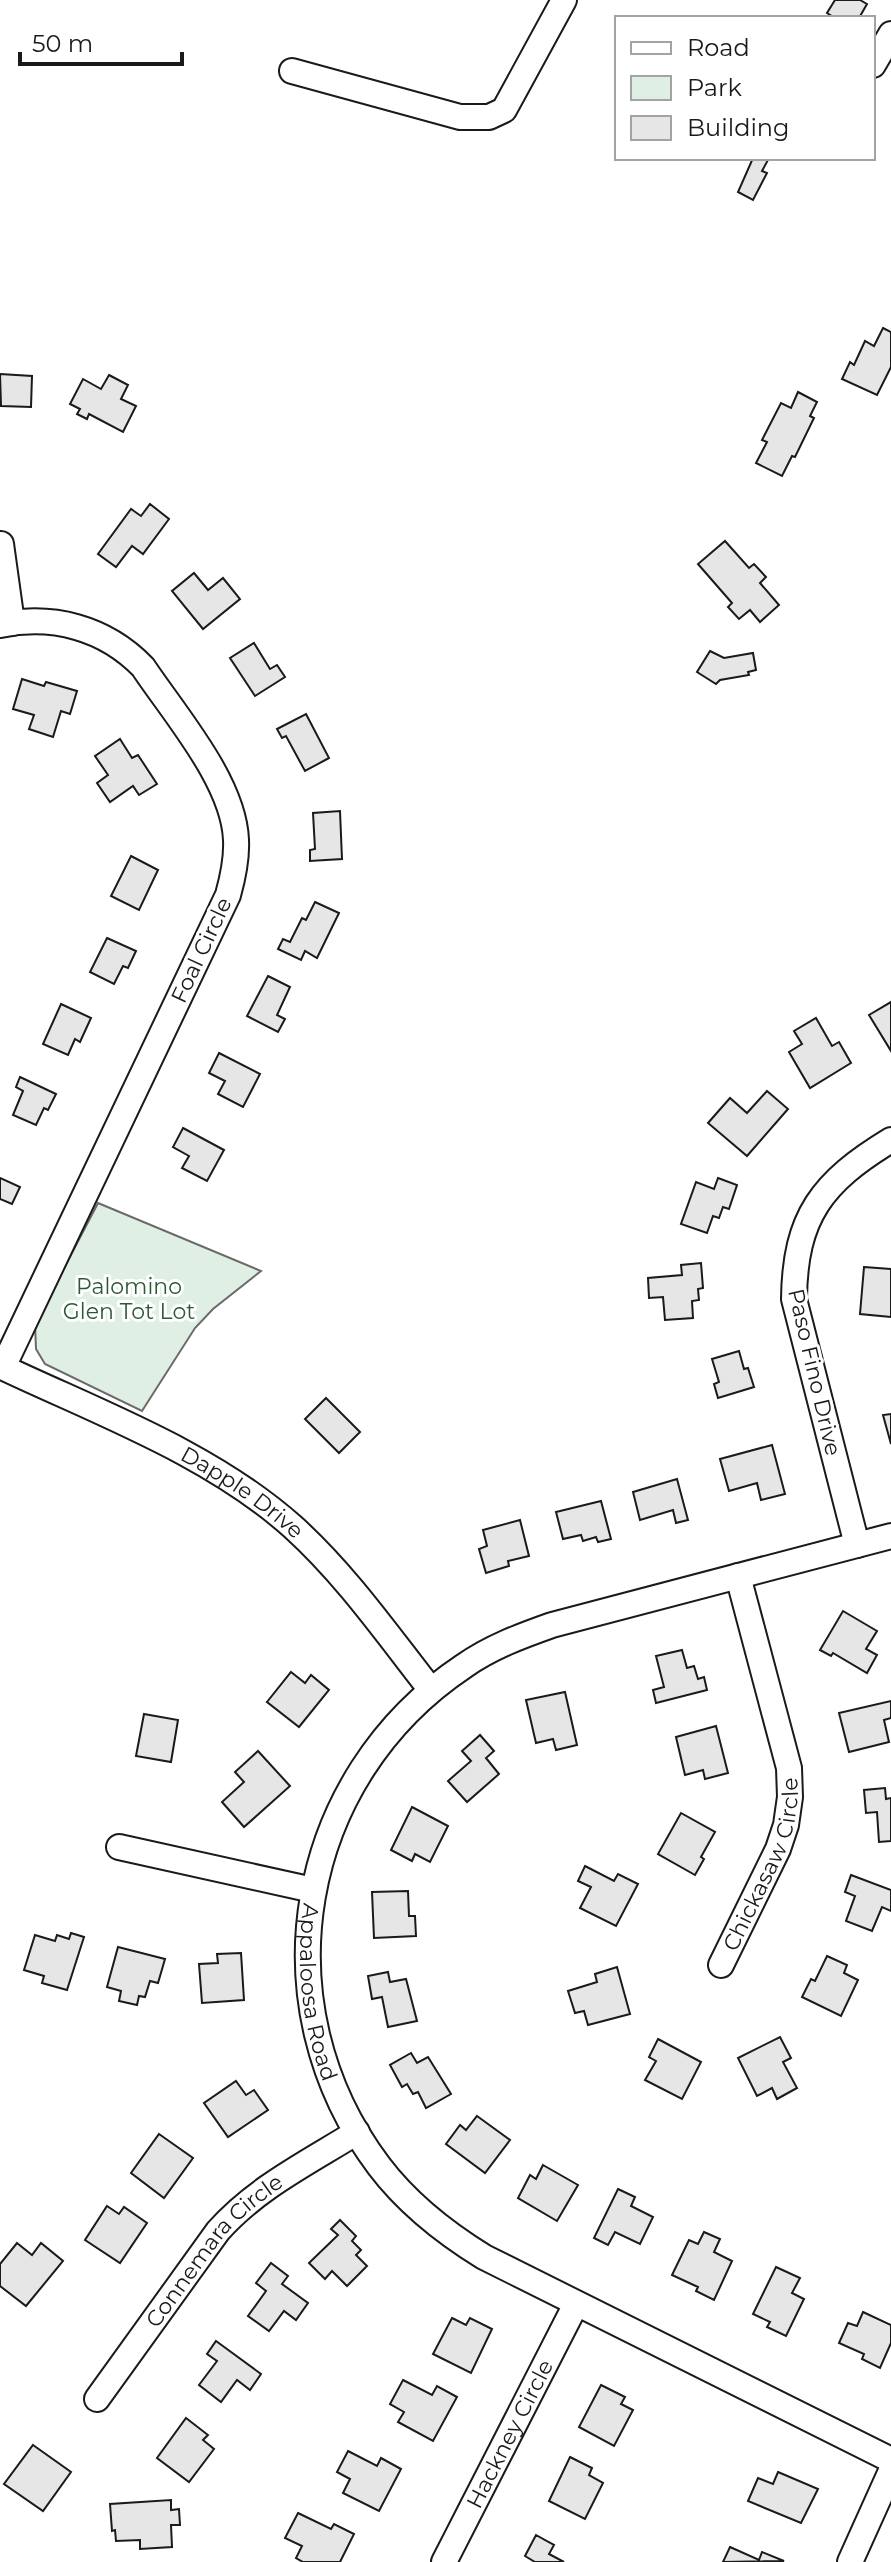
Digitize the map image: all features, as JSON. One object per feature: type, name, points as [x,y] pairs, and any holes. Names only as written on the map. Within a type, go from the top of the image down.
[{"type":"street","points":[[292,71],[460,117],[489,117],[504,110],[564,0]]},
{"type":"street","points":[[875,62],[891,34]]},
{"type":"street","name":"Foal Circle","points":[[1,544],[6,624],[47,622],[74,625],[109,639],[130,654],[143,667],[216,775],[231,810],[236,839],[235,867],[228,895],[2,1366]]},
{"type":"street","name":"Paso Fino Drive","points":[[857,1545],[794,1299],[794,1267],[801,1236],[820,1199],[848,1168],[891,1140]]},
{"type":"street","name":"Dapple Drive","points":[[2,1366],[183,1453],[265,1504],[340,1575],[431,1690]]},
{"type":"street","name":"Appaloosa Road","points":[[891,1536],[552,1625],[485,1653],[431,1690],[408,1711],[362,1767],[335,1818],[313,1890],[307,1961],[311,2010],[330,2080],[379,2166],[423,2213],[484,2257],[891,2460]]},
{"type":"street","name":"Chickasaw Circle","points":[[721,1965],[778,1849],[790,1797],[789,1768],[738,1576]]},
{"type":"street","points":[[119,1847],[313,1890]]},
{"type":"street","name":"Connemara Circle","points":[[97,2399],[232,2215],[255,2196],[357,2132]]},
{"type":"street","name":"Hackney Circle","points":[[444,2562],[576,2304]]},
{"type":"street","points":[[850,2562],[891,2471]]},
{"type":"green space","name":"Palomino Glen Tot Lot","points":[[98,1203],[261,1271],[213,1309],[195,1328],[142,1411],[45,1364],[36,1349],[35,1324]]},
{"type":"building","points":[[835,0],[860,0],[867,4],[860,16],[832,16],[827,13]]},
{"type":"building","points":[[752,160],[768,160],[762,171],[767,173],[753,200],[738,192]]},
{"type":"building","points":[[883,328],[891,332],[891,367],[877,395],[842,379],[850,362],[854,365],[865,341],[874,346]]},
{"type":"building","points":[[0,374],[32,376],[31,407],[1,406]]},
{"type":"building","points":[[109,375],[128,385],[121,399],[136,406],[123,432],[89,414],[87,419],[77,414],[80,409],[70,404],[83,379],[101,389]]},
{"type":"building","points":[[798,392],[817,402],[810,416],[814,418],[782,476],[756,463],[767,442],[762,440],[781,403],[791,408]]},
{"type":"building","points":[[150,504],[169,519],[143,554],[132,546],[116,567],[98,554],[131,509],[141,516]]},
{"type":"building","points":[[725,541],[749,568],[754,564],[766,577],[760,583],[779,605],[760,622],[750,610],[739,619],[728,607],[732,603],[698,564]]},
{"type":"building","points":[[194,573],[208,590],[223,578],[240,599],[203,629],[172,591]]},
{"type":"building","points":[[254,643],[270,669],[277,665],[285,677],[255,696],[230,658]]},
{"type":"building","points":[[710,651],[724,658],[753,653],[756,670],[748,672],[749,675],[720,680],[716,684],[697,672]]},
{"type":"building","points":[[22,679],[77,691],[70,714],[61,711],[53,737],[29,729],[34,715],[13,709]]},
{"type":"building","points":[[306,714],[329,758],[305,771],[286,736],[282,738],[277,729]]},
{"type":"building","points":[[120,739],[132,758],[138,755],[157,784],[139,795],[133,786],[110,802],[97,783],[108,775],[95,756]]},
{"type":"building","points":[[340,811],[342,859],[310,861],[310,850],[315,849],[313,813]]},
{"type":"building","points":[[131,856],[158,870],[139,910],[111,896]]},
{"type":"building","points":[[315,902],[339,913],[317,958],[305,951],[301,960],[278,949],[283,939],[290,942],[302,918],[306,920]]},
{"type":"building","points":[[107,938],[136,951],[128,968],[123,966],[114,984],[90,972]]},
{"type":"building","points":[[268,976],[290,987],[277,1015],[285,1019],[278,1032],[247,1016]]},
{"type":"building","points":[[891,1002],[891,1051],[869,1015]]},
{"type":"building","points":[[61,1004],[91,1018],[80,1042],[75,1039],[68,1055],[43,1044]]},
{"type":"building","points":[[816,1018],[832,1046],[839,1042],[851,1063],[810,1088],[789,1052],[802,1044],[794,1031]]},
{"type":"building","points":[[219,1053],[260,1074],[243,1107],[218,1094],[225,1081],[209,1073]]},
{"type":"building","points":[[20,1077],[56,1094],[48,1110],[44,1108],[36,1125],[13,1115],[23,1091],[16,1087]]},
{"type":"building","points":[[767,1091],[788,1109],[747,1156],[708,1123],[730,1098],[747,1113]]},
{"type":"building","points":[[183,1128],[224,1150],[207,1181],[182,1168],[189,1156],[173,1147]]},
{"type":"building","points":[[0,1178],[20,1187],[12,1204],[0,1199]]},
{"type":"building","points":[[718,1178],[737,1185],[729,1209],[723,1207],[719,1218],[713,1216],[707,1233],[681,1224],[696,1182],[714,1189]]},
{"type":"building","points":[[701,1263],[703,1288],[698,1289],[699,1300],[692,1301],[693,1318],[665,1320],[663,1297],[649,1298],[648,1278],[682,1275],[681,1265]]},
{"type":"building","points":[[864,1267],[891,1269],[891,1317],[860,1314]]},
{"type":"building","points":[[739,1351],[754,1387],[718,1398],[714,1384],[719,1382],[712,1359]]},
{"type":"building","points":[[326,1398],[360,1432],[339,1453],[305,1419]]},
{"type":"building","points":[[891,1414],[891,1444],[883,1415]]},
{"type":"building","points":[[772,1445],[785,1494],[761,1500],[757,1483],[729,1491],[720,1459]]},
{"type":"building","points":[[677,1479],[688,1520],[676,1523],[673,1510],[640,1520],[633,1492]]},
{"type":"building","points":[[601,1501],[611,1539],[598,1542],[596,1537],[583,1541],[581,1535],[563,1539],[556,1512]]},
{"type":"building","points":[[520,1520],[529,1556],[508,1561],[509,1566],[486,1573],[479,1549],[487,1546],[483,1530]]},
{"type":"building","points":[[843,1611],[877,1631],[866,1649],[877,1655],[867,1673],[833,1653],[831,1656],[820,1650]]},
{"type":"building","points":[[682,1650],[687,1668],[694,1666],[698,1679],[704,1677],[707,1690],[656,1703],[653,1690],[664,1687],[656,1656]]},
{"type":"building","points":[[291,1672],[305,1683],[311,1675],[329,1690],[299,1727],[267,1702]]},
{"type":"building","points":[[565,1692],[577,1745],[556,1750],[553,1739],[536,1743],[526,1700]]},
{"type":"building","points":[[891,1701],[891,1718],[884,1720],[889,1742],[849,1752],[839,1713]]},
{"type":"building","points":[[144,1714],[178,1720],[171,1762],[136,1756]]},
{"type":"building","points":[[716,1726],[728,1773],[705,1779],[703,1770],[685,1775],[676,1737]]},
{"type":"building","points":[[480,1735],[494,1751],[486,1758],[499,1774],[467,1802],[448,1781],[471,1761],[462,1751]]},
{"type":"building","points":[[258,1751],[290,1786],[244,1827],[222,1802],[244,1782],[235,1772]]},
{"type":"building","points":[[885,1788],[886,1799],[891,1798],[891,1841],[879,1842],[877,1812],[866,1813],[864,1790]]},
{"type":"building","points":[[412,1807],[448,1826],[430,1862],[415,1854],[412,1861],[391,1850]]},
{"type":"building","points":[[681,1813],[715,1832],[695,1875],[658,1854]]},
{"type":"building","points":[[585,1866],[614,1881],[618,1874],[638,1884],[616,1926],[580,1908],[591,1887],[578,1881]]},
{"type":"building","points":[[851,1875],[891,1890],[891,1911],[882,1907],[872,1931],[846,1921],[855,1896],[845,1892]]},
{"type":"building","points":[[408,1891],[409,1916],[415,1916],[416,1936],[374,1938],[372,1892]]},
{"type":"building","points":[[71,1933],[84,1937],[67,1990],[42,1983],[44,1976],[24,1970],[35,1935],[55,1941],[57,1935],[69,1939]]},
{"type":"building","points":[[118,1947],[165,1959],[158,1983],[150,1981],[145,1997],[139,1996],[137,2005],[119,2001],[121,1991],[107,1987]]},
{"type":"building","points":[[241,1953],[244,2000],[202,2003],[199,1964],[218,1963],[217,1954]]},
{"type":"building","points":[[827,1956],[847,1965],[844,1973],[858,1980],[841,2016],[802,1997],[811,1979],[815,1981]]},
{"type":"building","points":[[617,1967],[630,2014],[588,2025],[584,2011],[575,2013],[568,1991],[597,1982],[595,1974]]},
{"type":"building","points":[[388,1972],[390,1982],[406,1979],[417,2021],[388,2027],[382,1997],[372,1999],[368,1976]]},
{"type":"building","points":[[780,2037],[791,2058],[783,2062],[797,2088],[777,2099],[772,2088],[757,2096],[738,2058]]},
{"type":"building","points":[[658,2039],[701,2062],[682,2099],[645,2080],[656,2061],[649,2057]]},
{"type":"building","points":[[411,2053],[417,2063],[428,2057],[451,2094],[426,2108],[418,2092],[413,2094],[407,2084],[402,2087],[390,2065]]},
{"type":"building","points":[[236,2081],[246,2095],[254,2090],[268,2110],[228,2137],[204,2103]]},
{"type":"building","points":[[477,2116],[510,2140],[485,2173],[446,2144],[460,2125],[466,2130]]},
{"type":"building","points":[[159,2134],[193,2158],[164,2198],[131,2173]]},
{"type":"building","points":[[543,2165],[578,2185],[557,2221],[518,2198],[530,2175],[536,2179]]},
{"type":"building","points":[[618,2189],[635,2197],[631,2206],[653,2217],[640,2244],[615,2232],[608,2245],[594,2238]]},
{"type":"building","points":[[107,2206],[119,2214],[124,2207],[147,2223],[120,2263],[85,2240]]},
{"type":"building","points":[[340,2220],[356,2236],[352,2241],[361,2250],[356,2255],[367,2266],[347,2286],[332,2271],[325,2279],[309,2263],[338,2235],[331,2229]]},
{"type":"building","points":[[704,2232],[720,2239],[714,2252],[732,2261],[714,2300],[696,2291],[698,2287],[672,2275],[689,2240],[698,2244]]},
{"type":"building","points":[[17,2243],[32,2255],[41,2243],[63,2261],[26,2306],[0,2286],[0,2264]]},
{"type":"building","points":[[271,2263],[288,2276],[282,2284],[308,2303],[296,2320],[284,2311],[269,2331],[248,2316],[266,2291],[256,2283]]},
{"type":"building","points":[[776,2267],[800,2278],[792,2293],[804,2299],[786,2336],[767,2327],[770,2322],[753,2314]]},
{"type":"building","points":[[863,2312],[891,2325],[891,2343],[880,2368],[862,2359],[864,2354],[839,2343],[848,2323],[857,2326]]},
{"type":"building","points":[[452,2318],[466,2325],[470,2318],[492,2329],[471,2373],[433,2354]]},
{"type":"building","points":[[216,2341],[261,2374],[250,2390],[237,2380],[221,2402],[199,2385],[217,2361],[207,2354]]},
{"type":"building","points":[[403,2380],[432,2395],[437,2386],[457,2397],[433,2441],[398,2422],[404,2412],[390,2404]]},
{"type":"building","points":[[601,2385],[625,2397],[621,2404],[633,2410],[614,2446],[579,2427]]},
{"type":"building","points":[[186,2418],[208,2435],[203,2440],[214,2449],[189,2482],[157,2458]]},
{"type":"building","points":[[33,2445],[71,2472],[43,2511],[4,2484]]},
{"type":"building","points":[[348,2451],[377,2466],[381,2458],[401,2469],[379,2511],[343,2493],[350,2479],[337,2472]]},
{"type":"building","points":[[570,2457],[592,2468],[589,2475],[603,2483],[585,2519],[549,2501]]},
{"type":"building","points":[[778,2472],[818,2489],[801,2523],[748,2501],[758,2478],[773,2484]]},
{"type":"building","points":[[171,2500],[171,2510],[179,2509],[180,2525],[171,2525],[172,2547],[140,2549],[140,2540],[116,2541],[110,2504]]},
{"type":"building","points":[[298,2513],[331,2529],[334,2524],[354,2534],[340,2562],[303,2562],[296,2558],[302,2546],[285,2538]]},
{"type":"building","points":[[536,2535],[554,2545],[549,2554],[564,2562],[535,2562],[525,2556]]},
{"type":"building","points":[[730,2547],[759,2560],[762,2552],[784,2561],[723,2562]]}]
